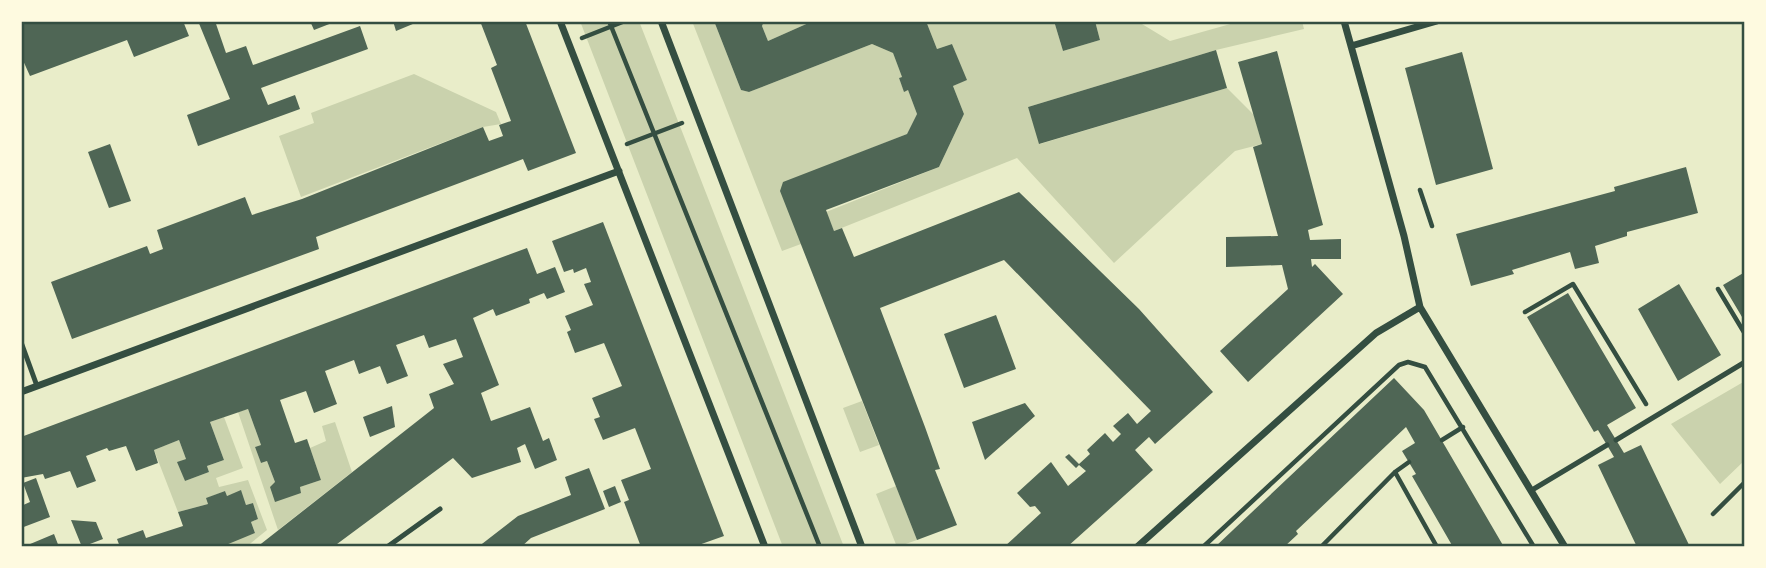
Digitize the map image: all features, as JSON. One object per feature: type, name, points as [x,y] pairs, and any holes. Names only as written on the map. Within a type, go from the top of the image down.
[{"type":"street","points":[[559,21],[765,547]]},
{"type":"street","points":[[661,21],[862,547]]},
{"type":"street","points":[[1344,21],[1404,236],[1420,307],[1565,547]]},
{"type":"street","points":[[1351,46],[1437,21]]},
{"type":"street","points":[[21,392],[619,171]]},
{"type":"street","points":[[1137,547],[1376,333],[1420,307]]},
{"type":"lane","points":[[21,342],[37,386]]},
{"type":"lane","points":[[1616,440],[1745,362]]},
{"type":"lane","points":[[1532,490],[1607,445]]},
{"type":"lane","points":[[387,547],[440,509]]},
{"type":"path","points":[[569,43],[610,24],[625,21]]},
{"type":"path","points":[[610,24],[820,547]]},
{"type":"path","points":[[627,144],[697,117]]},
{"type":"path","points":[[1420,190],[1432,226]]},
{"type":"path","points":[[1525,312],[1573,284],[1654,417]]},
{"type":"path","points":[[1718,289],[1745,334]]},
{"type":"path","points":[[1203,547],[1399,365],[1408,362],[1425,367],[1534,547]]},
{"type":"path","points":[[1442,440],[1462,427]]},
{"type":"path","points":[[1321,547],[1395,472],[1409,463]]},
{"type":"path","points":[[1395,472],[1437,547]]},
{"type":"path","points":[[1713,514],[1745,482]]},
{"type":"green space","points":[[580,21],[639,21],[844,547],[783,547]]},
{"type":"green space","points":[[692,21],[714,21],[741,90],[749,92],[872,44],[893,53],[904,91],[908,90],[917,114],[907,134],[839,161],[801,244],[782,251]]},
{"type":"green space","points":[[763,21],[813,21],[768,41],[762,26]]},
{"type":"green space","points":[[926,21],[1054,21],[1063,51],[1100,40],[1095,21],[1137,21],[1170,41],[1241,21],[1302,21],[1304,29],[1216,50],[1028,107],[1040,144],[1227,88],[1254,115],[1262,144],[1235,151],[1114,263],[1017,158],[834,231],[826,212],[939,167],[964,114],[953,86],[966,80],[952,44],[937,49]]},
{"type":"green space","points":[[414,74],[496,112],[501,124],[483,127],[301,197],[279,136],[314,123],[311,113]]},
{"type":"green space","points":[[1745,381],[1745,460],[1720,484],[1671,424]]},
{"type":"green space","points":[[862,401],[879,445],[860,452],[843,408]]},
{"type":"green space","points":[[248,409],[261,445],[255,447],[261,463],[267,461],[275,482],[301,493],[300,487],[321,480],[310,448],[326,441],[322,426],[335,422],[352,472],[278,530],[238,412]]},
{"type":"green space","points":[[224,417],[243,468],[216,478],[219,487],[248,480],[267,530],[246,547],[220,545],[255,533],[251,522],[258,519],[253,503],[246,505],[241,491],[227,496],[225,491],[207,498],[208,504],[178,512],[154,450],[179,440],[186,459],[178,462],[185,481],[209,472],[207,466],[224,460],[210,422]]},
{"type":"green space","points":[[896,486],[917,540],[897,547],[876,494]]},
{"type":"building","points":[[21,21],[183,21],[189,36],[134,57],[127,40],[30,76],[21,56]]},
{"type":"building","points":[[198,21],[215,21],[226,53],[246,46],[253,65],[360,26],[368,49],[261,88],[268,105],[295,95],[300,109],[198,146],[187,115],[230,99]]},
{"type":"building","points":[[310,21],[337,21],[314,30]]},
{"type":"building","points":[[393,21],[420,21],[396,31]]},
{"type":"building","points":[[480,21],[525,21],[576,153],[528,171],[523,159],[316,237],[319,249],[72,339],[51,282],[147,246],[150,254],[163,249],[157,230],[245,197],[252,215],[302,199],[483,127],[489,141],[503,136],[499,125],[511,121],[491,68],[497,65]]},
{"type":"building","points":[[714,21],[764,21],[762,26],[768,41],[813,21],[926,21],[937,49],[952,44],[967,80],[953,86],[964,114],[939,167],[826,210],[834,231],[842,228],[854,257],[1019,192],[1139,309],[1213,392],[1155,444],[1149,437],[1135,450],[1153,470],[1067,547],[1004,547],[1041,513],[1035,506],[1030,507],[1017,493],[1051,462],[1068,486],[1086,471],[1079,465],[1076,468],[1065,457],[1069,454],[1079,464],[1090,454],[1087,450],[1105,433],[1113,442],[1121,434],[1113,426],[1128,413],[1137,424],[1151,411],[1004,260],[880,308],[940,469],[935,470],[957,525],[917,540],[780,191],[783,182],[907,134],[917,114],[908,90],[904,92],[899,78],[902,77],[893,53],[872,44],[749,92],[741,90]]},
{"type":"building","points":[[1054,21],[1095,21],[1100,40],[1063,51]]},
{"type":"building","points":[[1216,50],[1227,88],[1039,144],[1028,107]]},
{"type":"building","points":[[1277,51],[1323,225],[1308,230],[1310,240],[1341,239],[1341,259],[1311,259],[1312,267],[1315,264],[1343,294],[1248,382],[1220,351],[1288,289],[1282,265],[1226,267],[1226,237],[1278,236],[1253,147],[1262,144],[1238,62]]},
{"type":"building","points":[[1462,52],[1493,169],[1436,185],[1405,68]]},
{"type":"building","points":[[110,144],[131,201],[109,208],[88,152]]},
{"type":"building","points":[[1686,167],[1698,213],[1627,232],[1627,236],[1595,246],[1599,263],[1575,269],[1570,252],[1512,270],[1514,274],[1471,286],[1456,234],[1615,191],[1614,187]]},
{"type":"building","points":[[603,222],[724,536],[693,547],[641,547],[624,502],[629,500],[621,480],[651,469],[635,428],[603,440],[594,419],[600,417],[592,398],[622,386],[604,343],[575,353],[567,332],[571,330],[565,316],[593,305],[584,284],[591,282],[586,268],[574,273],[573,269],[564,272],[552,241]]},
{"type":"building","points":[[527,248],[537,274],[555,267],[565,292],[547,299],[544,293],[529,299],[530,303],[496,316],[493,309],[473,318],[499,385],[481,393],[491,421],[530,407],[543,441],[549,438],[557,460],[535,469],[525,444],[517,448],[521,462],[472,478],[453,458],[333,547],[257,547],[434,408],[429,394],[454,384],[443,364],[463,357],[456,339],[429,348],[424,335],[396,345],[408,376],[387,384],[380,366],[359,374],[354,360],[325,371],[337,404],[314,413],[306,391],[280,400],[295,443],[307,439],[321,480],[300,487],[301,493],[275,502],[270,487],[275,482],[267,461],[261,463],[255,447],[261,445],[248,409],[210,422],[224,460],[207,466],[209,472],[185,481],[177,462],[186,459],[179,440],[154,450],[158,463],[136,471],[126,446],[109,451],[107,448],[86,456],[96,481],[77,488],[70,471],[45,479],[43,474],[21,478],[21,437]]},
{"type":"building","points":[[1745,272],[1745,322],[1723,285]]},
{"type":"building","points":[[1679,284],[1721,355],[1678,381],[1638,309]]},
{"type":"building","points":[[1568,293],[1636,408],[1607,425],[1624,453],[1641,445],[1690,547],[1637,547],[1598,465],[1614,457],[1598,430],[1594,432],[1527,317]]},
{"type":"building","points":[[996,315],[1016,369],[964,388],[944,334]]},
{"type":"building","points":[[1394,378],[1424,410],[1504,547],[1453,547],[1412,476],[1416,474],[1402,451],[1415,443],[1406,427],[1296,531],[1298,534],[1284,547],[1215,547]]},
{"type":"building","points":[[1025,403],[1035,416],[985,460],[972,422]]},
{"type":"building","points":[[392,406],[395,427],[370,437],[363,417]]},
{"type":"building","points":[[589,468],[605,509],[531,538],[521,547],[478,547],[518,516],[571,495],[565,477]]},
{"type":"building","points":[[36,478],[50,517],[21,528],[21,506],[30,502],[23,483]]},
{"type":"building","points":[[615,486],[621,502],[609,507],[603,491]]},
{"type":"building","points":[[241,490],[246,505],[253,503],[258,519],[251,522],[255,533],[221,547],[120,547],[117,539],[143,530],[146,538],[183,526],[178,512],[208,504],[206,498],[225,491],[227,496]]},
{"type":"building","points":[[71,520],[96,522],[103,539],[82,547]]},
{"type":"building","points":[[54,534],[59,547],[23,547]]}]
